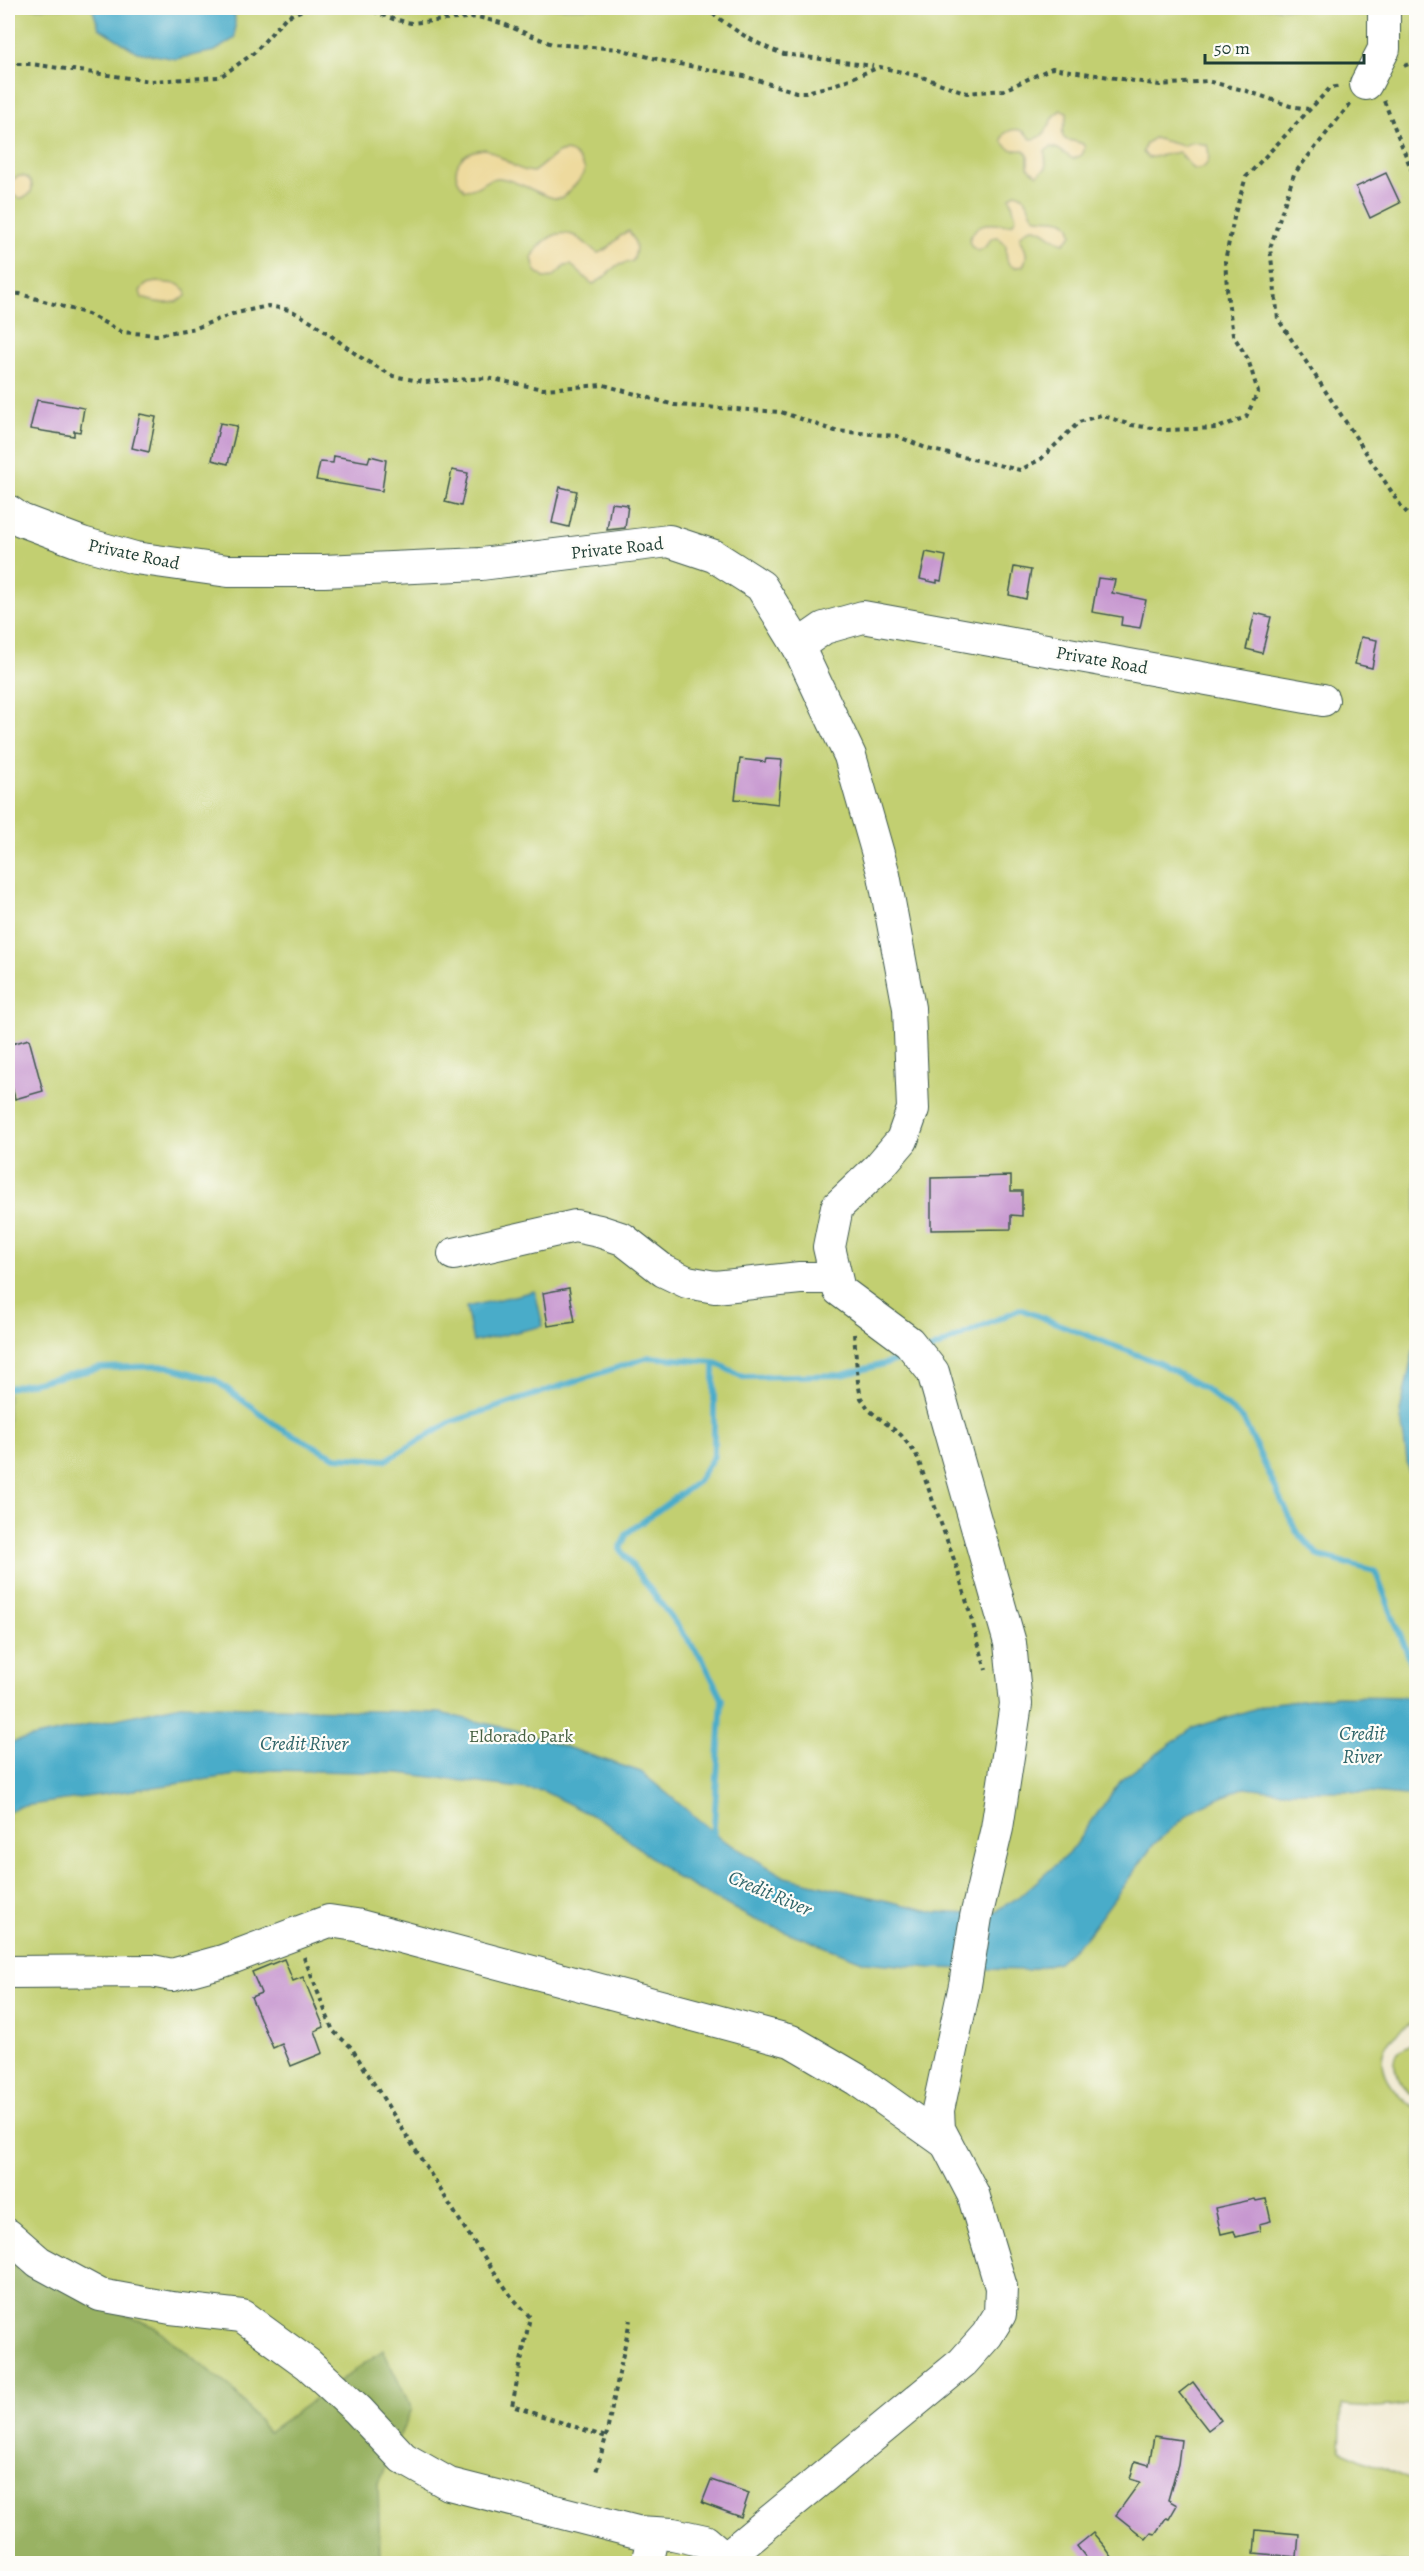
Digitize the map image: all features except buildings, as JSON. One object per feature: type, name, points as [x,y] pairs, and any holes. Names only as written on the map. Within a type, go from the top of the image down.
[{"type":"street","points":[[1374,90],[1384,49],[1384,8]]},
{"type":"street","name":"Private Road","points":[[8,511],[21,520],[82,543],[135,558],[228,571],[324,571],[481,564],[669,541],[714,556],[761,586],[798,646],[824,628],[863,617],[1323,700]]},
{"type":"street","points":[[8,2235],[39,2262],[100,2295],[171,2308],[242,2316],[308,2364],[358,2410],[403,2458],[449,2484],[637,2532],[673,2534],[705,2541],[721,2560],[963,2362],[987,2335],[1000,2314],[1001,2287],[973,2194],[939,2128],[938,2110],[965,1985],[976,1917],[997,1828],[1016,1704],[1010,1643],[933,1372],[909,1342],[839,1290],[834,1278],[829,1247],[837,1207],[879,1167],[902,1140],[913,1109],[909,1008],[884,875],[850,756],[798,646]]},
{"type":"street","points":[[454,1254],[575,1226],[622,1239],[664,1271],[687,1282],[714,1287],[800,1278],[834,1278]]},
{"type":"street","points":[[8,1972],[152,1971],[172,1975],[223,1961],[329,1921],[356,1925],[791,2041],[856,2079],[946,2144]]},
{"type":"street","points":[[647,2564],[654,2533]]},
{"type":"path","points":[[8,64],[31,64],[150,81],[220,77],[254,53],[295,10],[307,8]]},
{"type":"path","points":[[365,8],[411,23],[478,17],[501,23],[552,44],[619,49],[668,62],[744,76],[796,92],[806,92],[834,85],[880,67]]},
{"type":"path","points":[[8,293],[20,294],[88,314],[122,332],[156,335],[196,328],[232,314],[268,306],[290,310],[311,321],[360,357],[393,376],[424,382],[487,378],[543,389],[604,385],[674,405],[781,412],[835,431],[897,436],[928,449],[1020,470],[1041,459],[1079,422],[1101,415],[1131,425],[1167,430],[1217,428],[1246,417],[1258,393],[1248,359],[1233,335],[1225,261],[1235,213],[1246,177],[1309,109],[1290,106],[1247,91],[1207,81],[1160,85],[1052,68],[1004,90],[967,93],[919,76],[880,67],[770,50],[747,39],[705,8]]},
{"type":"path","points":[[1416,181],[1374,90],[1294,174],[1270,248],[1278,319],[1401,506],[1416,523]]},
{"type":"path","points":[[852,1330],[856,1338],[861,1398],[870,1411],[902,1435],[916,1454],[957,1568],[981,1660],[989,1676]]},
{"type":"path","points":[[294,1934],[333,2031],[351,2047],[465,2229],[511,2296],[530,2317],[512,2406],[606,2437]]},
{"type":"path","points":[[1416,2004],[1411,2012],[1416,2016]]},
{"type":"path","points":[[596,2472],[606,2437],[630,2320]]},
{"type":"green space","name":"Eldorado Park","points":[[8,8],[1416,8],[1416,2021],[1389,2041],[1383,2052],[1382,2064],[1392,2087],[1416,2109],[1416,2404],[1376,2407],[1342,2405],[1340,2450],[1416,2482],[1416,2563],[127,2564],[8,2543]]},
{"type":"green space","points":[[1416,2044],[1416,2096],[1403,2086],[1395,2069],[1399,2052]]},
{"type":"green space","points":[[8,2264],[154,2327],[232,2389],[268,2432],[383,2350],[412,2409],[378,2482],[380,2563],[8,2563]]},
{"type":"sand","points":[[1061,110],[1067,112],[1064,138],[1083,144],[1085,148],[1082,155],[1073,159],[1051,147],[1045,151],[1046,168],[1037,175],[1028,167],[1028,155],[1024,150],[1011,149],[1006,146],[1002,140],[1004,134],[1012,130],[1019,130],[1031,139],[1042,136]]},
{"type":"sand","points":[[1154,138],[1183,146],[1192,142],[1207,145],[1209,159],[1202,168],[1193,169],[1179,152],[1148,158],[1143,152],[1146,143]]},
{"type":"sand","points":[[485,149],[520,169],[533,172],[559,152],[565,151],[572,153],[585,169],[578,182],[561,198],[549,197],[515,182],[499,178],[490,179],[475,188],[465,190],[459,183],[456,169],[458,163],[469,153]]},
{"type":"sand","points":[[21,176],[29,179],[32,187],[29,195],[21,198],[13,195],[10,187],[13,179]]},
{"type":"sand","points":[[1015,193],[1026,200],[1034,217],[1063,221],[1067,223],[1072,235],[1064,243],[1037,228],[1031,228],[1020,237],[1026,251],[1023,266],[1013,267],[1008,263],[1006,246],[998,237],[992,238],[984,248],[978,251],[971,246],[969,240],[973,232],[982,225],[1012,224],[1016,218],[1010,197]]},
{"type":"sand","points":[[629,231],[636,245],[633,261],[616,266],[593,284],[571,265],[565,266],[553,277],[544,278],[535,270],[532,258],[535,252],[555,235],[575,236],[598,253]]},
{"type":"sand","points":[[149,283],[177,284],[186,290],[186,296],[170,303],[142,298],[140,291]]},
{"type":"water","points":[[92,8],[219,8],[235,15],[235,38],[215,51],[176,59],[137,52],[99,28]]},
{"type":"water","points":[[535,1291],[543,1326],[473,1342],[466,1307]]},
{"type":"water","points":[[1416,1319],[1416,1485],[1409,1474],[1400,1412],[1413,1353]]},
{"type":"water","name":"Credit River","points":[[1337,1696],[1416,1697],[1416,1797],[1347,1791],[1277,1791],[1245,1787],[1195,1809],[1154,1844],[1086,1937],[1058,1962],[1028,1970],[931,1968],[865,1962],[753,1919],[677,1878],[607,1823],[543,1791],[400,1773],[271,1770],[17,1807],[8,1813],[8,1743],[180,1705],[440,1713],[515,1730],[641,1772],[723,1840],[785,1877],[935,1912],[989,1915],[1019,1897],[1069,1853],[1122,1779],[1193,1728],[1273,1703]]},
{"type":"waterway","points":[[928,1351],[1020,1309],[1161,1364],[1204,1388],[1243,1419],[1296,1531],[1319,1556],[1375,1571],[1416,1675]]},
{"type":"waterway","points":[[8,1388],[100,1368],[166,1366],[215,1380],[280,1428],[335,1457],[386,1460],[451,1422],[649,1357],[714,1362],[743,1377],[842,1375],[910,1357]]},
{"type":"waterway","points":[[713,1840],[722,1699],[703,1660],[620,1549],[627,1533],[697,1482],[714,1456],[714,1362]]}]
